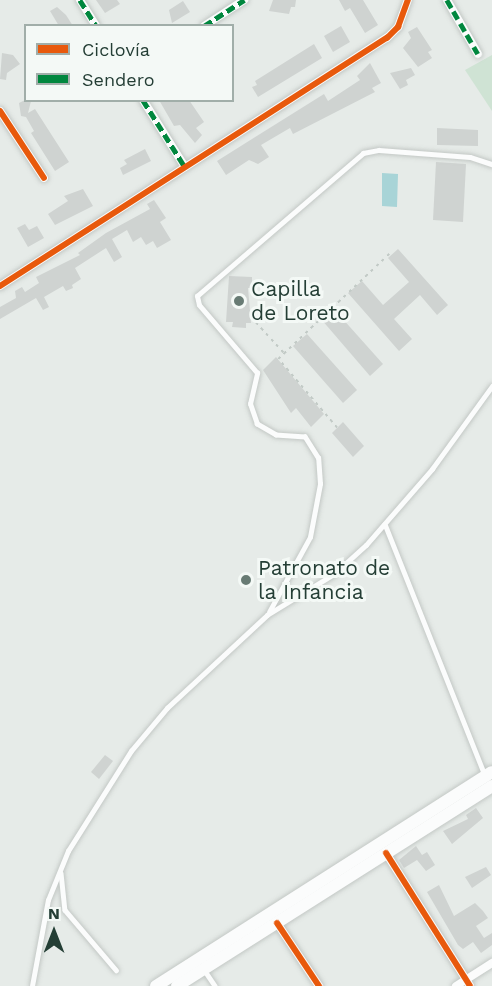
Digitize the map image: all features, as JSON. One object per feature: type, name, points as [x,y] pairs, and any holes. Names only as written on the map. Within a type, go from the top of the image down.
[{"type":"main road","points":[[177,986],[386,853],[491,782]]},
{"type":"main road","points":[[156,986],[491,782]]},
{"type":"street","points":[[80,0],[95,24]]},
{"type":"street","points":[[207,24],[244,0]]},
{"type":"street","points":[[0,286],[387,38],[399,27],[408,0]]},
{"type":"street","points":[[447,0],[478,54]]},
{"type":"street","points":[[144,102],[185,167]]},
{"type":"street","points":[[0,111],[3,121],[44,178]]},
{"type":"street","points":[[386,853],[468,983]]},
{"type":"street","points":[[277,923],[319,986]]},
{"type":"street","points":[[456,986],[468,983],[492,963]]},
{"type":"lane","points":[[267,615],[310,537],[320,484],[318,458],[305,437],[276,435],[257,424],[250,404],[257,373],[199,305],[197,296],[363,153],[379,150],[470,157],[492,165]]},
{"type":"lane","points":[[32,986],[48,900],[63,864],[100,796],[131,751],[167,708],[267,615],[334,574],[385,524],[432,469],[492,386]]},
{"type":"lane","points":[[385,524],[491,782]]},
{"type":"lane","points":[[63,864],[61,889],[65,910],[116,970]]},
{"type":"lane","points":[[204,969],[215,986]]},
{"type":"path","points":[[337,428],[278,359],[389,254]]},
{"type":"path","points":[[251,317],[284,353]]},
{"type":"green space","points":[[492,55],[492,111],[465,70]]},
{"type":"water","points":[[382,173],[398,174],[397,207],[382,206]]},
{"type":"building","points":[[96,0],[117,0],[120,4],[105,13]]},
{"type":"building","points":[[273,0],[296,0],[295,7],[291,7],[289,14],[269,11]]},
{"type":"building","points":[[339,0],[363,0],[378,25],[365,33],[350,8],[345,11]]},
{"type":"building","points":[[183,1],[190,12],[172,23],[169,10]]},
{"type":"building","points":[[57,7],[72,24],[58,24],[50,11]]},
{"type":"building","points":[[341,26],[350,42],[333,52],[324,36]]},
{"type":"building","points":[[417,27],[432,50],[428,52],[432,58],[418,67],[403,48],[411,38],[408,32]]},
{"type":"building","points":[[314,44],[322,58],[258,97],[252,87],[257,85],[255,81]]},
{"type":"building","points":[[2,53],[13,55],[20,64],[7,73],[6,80],[0,79]]},
{"type":"building","points":[[370,63],[381,83],[372,88],[375,92],[293,134],[290,128],[261,145],[269,157],[258,164],[249,160],[226,175],[217,161],[324,94],[328,101],[360,80],[357,76]]},
{"type":"building","points":[[411,68],[415,75],[406,80],[408,85],[400,89],[390,73]]},
{"type":"building","points":[[24,100],[31,102],[28,113],[35,109],[69,162],[55,171],[31,133],[34,131],[26,117],[21,116],[19,103]]},
{"type":"building","points":[[160,102],[190,102],[204,122],[196,128],[202,135],[195,143],[180,125],[174,126]]},
{"type":"building","points":[[437,128],[478,130],[478,146],[437,145]]},
{"type":"building","points":[[145,149],[151,161],[123,175],[120,168],[127,164],[124,160]]},
{"type":"building","points":[[436,162],[466,164],[463,222],[433,220]]},
{"type":"building","points":[[83,189],[93,206],[55,225],[48,214],[68,201],[64,196]]},
{"type":"building","points":[[154,200],[166,218],[160,222],[171,240],[157,248],[153,241],[146,245],[141,237],[133,242],[127,230],[112,239],[122,257],[114,262],[106,248],[75,268],[81,279],[72,285],[73,288],[66,291],[63,286],[44,297],[49,307],[43,310],[36,298],[0,319],[0,307],[16,298],[15,291],[22,287],[25,292],[39,283],[36,277],[80,255],[78,253],[106,233],[150,209],[147,204]]},
{"type":"building","points":[[25,224],[29,230],[37,226],[44,238],[28,247],[17,228]]},
{"type":"building","points":[[398,249],[448,305],[437,315],[420,295],[394,319],[412,339],[399,351],[348,293],[362,281],[383,305],[409,282],[388,258]]},
{"type":"building","name":"Capilla de Loreto","points":[[229,276],[252,277],[252,288],[248,288],[251,323],[246,323],[246,328],[232,327],[233,322],[226,322]]},
{"type":"building","points":[[333,308],[383,364],[370,376],[321,319]]},
{"type":"building","points":[[307,334],[357,390],[343,403],[293,346]]},
{"type":"building","points":[[276,357],[324,414],[311,427],[296,408],[291,413],[263,370]]},
{"type":"building","points":[[343,422],[364,446],[353,457],[332,433]]},
{"type":"building","points":[[105,755],[113,761],[99,779],[91,772]]},
{"type":"building","points":[[476,808],[483,818],[452,844],[443,831],[468,819],[466,815]]},
{"type":"building","points":[[416,846],[422,855],[427,852],[435,865],[426,871],[417,860],[404,868],[399,860]]},
{"type":"building","points":[[486,867],[491,875],[472,888],[465,877]]},
{"type":"building","points":[[439,885],[454,916],[475,903],[483,911],[488,918],[476,926],[484,938],[492,933],[492,945],[481,953],[473,942],[463,949],[458,945],[427,892]]},
{"type":"marked path","points":[[80,0],[95,24]]},
{"type":"marked path","points":[[207,24],[244,0]]},
{"type":"marked path","points":[[447,0],[478,54]]},
{"type":"marked path","points":[[144,102],[185,167]]},
{"type":"cycle path","points":[[0,286],[387,38],[398,27],[408,0]]},
{"type":"cycle path","points":[[0,111],[44,178]]},
{"type":"cycle path","points":[[386,853],[470,986]]},
{"type":"cycle path","points":[[277,923],[319,986]]},
{"type":"place","name":"Capilla de Loreto","points":[[239,301]]},
{"type":"place","name":"Patronato de la Infancia","points":[[246,580]]}]
